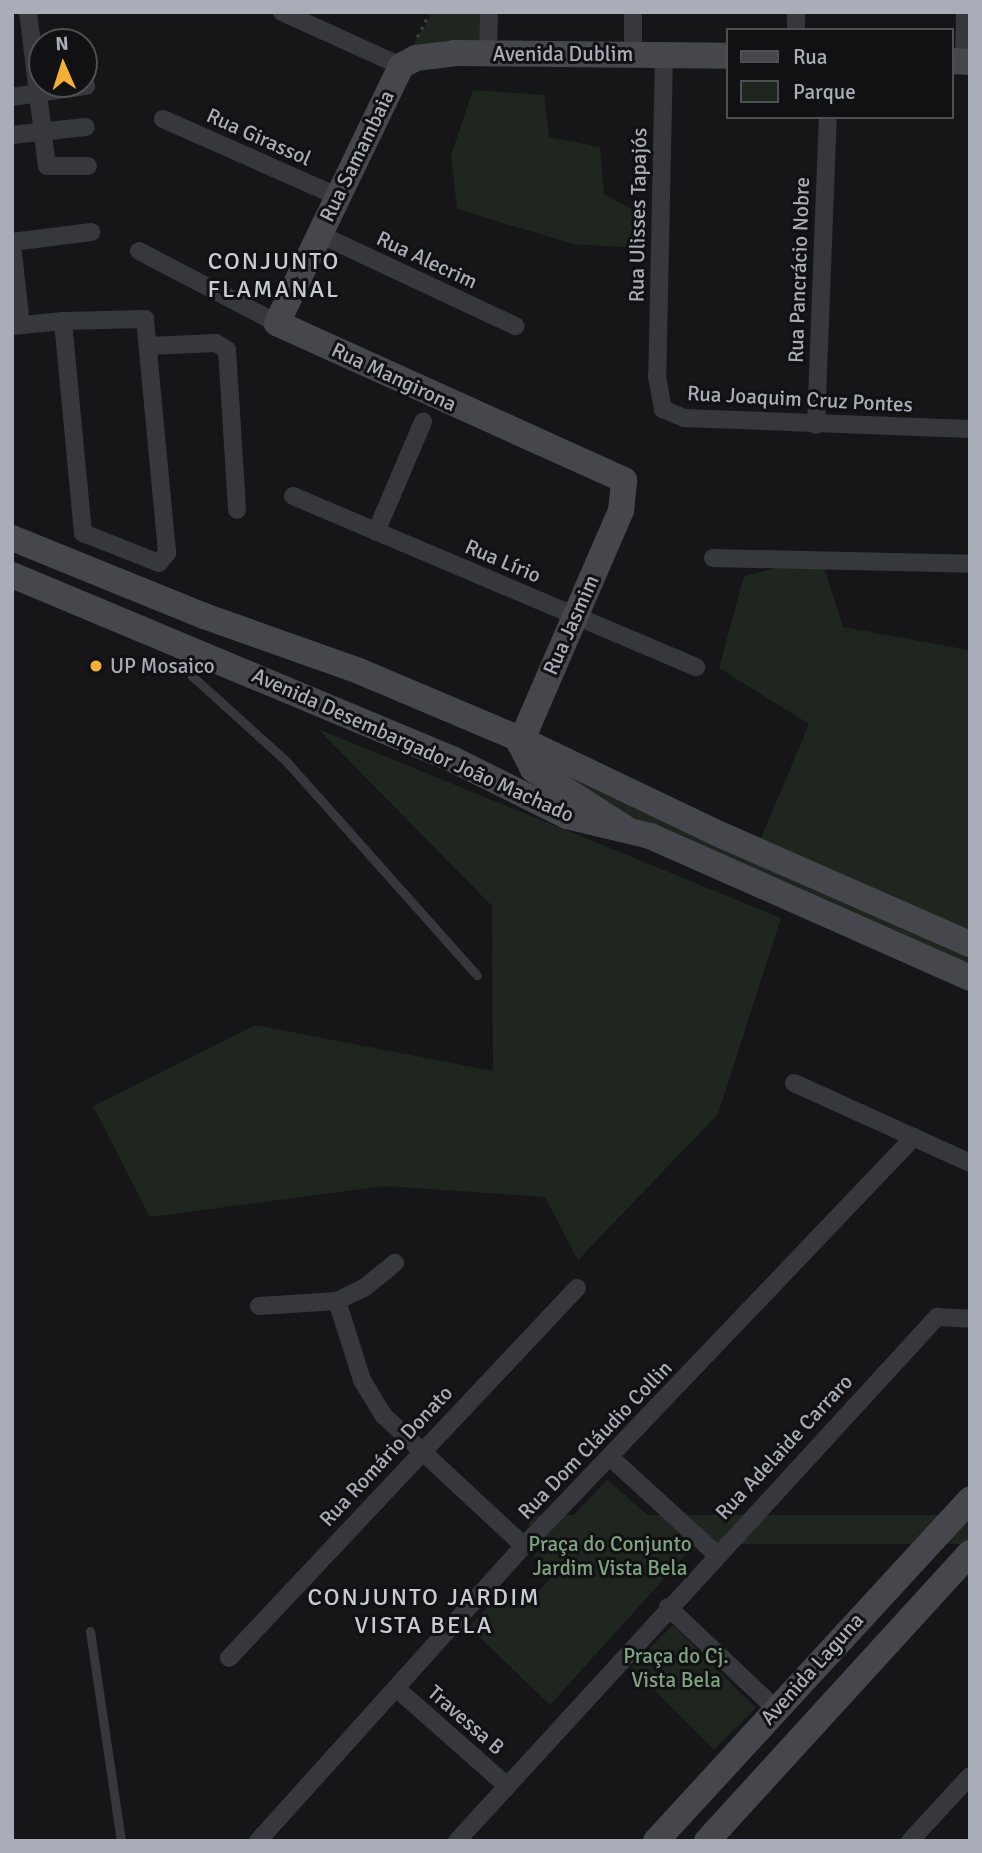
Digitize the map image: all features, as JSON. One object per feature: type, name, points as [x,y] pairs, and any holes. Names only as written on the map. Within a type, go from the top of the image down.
[{"type":"street","points":[[282,12],[401,66]]},
{"type":"street","points":[[488,54],[489,12]]},
{"type":"street","points":[[633,12],[633,55]]},
{"type":"street","points":[[962,61],[965,12]]},
{"type":"street","name":"Avenida Dublim","points":[[401,66],[434,54],[726,56]]},
{"type":"street","name":"Rua Ulisses Tapajós","points":[[657,376],[664,55]]},
{"type":"street","name":"Rua Samambaia","points":[[277,323],[401,66]]},
{"type":"street","points":[[35,98],[47,166],[89,166]]},
{"type":"street","name":"Rua Girassol","points":[[163,119],[337,196]]},
{"type":"street","name":"Rua Pancrácio Nobre","points":[[816,425],[828,119]]},
{"type":"street","points":[[12,135],[86,127]]},
{"type":"street","points":[[64,321],[81,528],[88,538],[159,563],[167,553],[148,346],[142,317],[64,321],[17,325],[12,243],[91,232]]},
{"type":"street","name":"Rua Alecrim","points":[[319,234],[515,326]]},
{"type":"street","name":"Rua Mangirona","points":[[139,251],[277,323],[609,471],[625,485],[621,512]]},
{"type":"street","points":[[148,346],[216,343],[227,350],[237,510]]},
{"type":"street","name":"Rua Joaquim Cruz Pontes","points":[[657,376],[661,403],[673,416],[816,425],[970,429]]},
{"type":"street","points":[[376,532],[423,422]]},
{"type":"street","name":"Rua Lírio","points":[[293,496],[696,667]]},
{"type":"street","name":"Rua Jasmim","points":[[520,739],[621,512]]},
{"type":"street","points":[[12,538],[12,563]]},
{"type":"street","name":"Avenida Desembargador João Machado","points":[[12,538],[520,739],[719,834],[970,944]]},
{"type":"street","points":[[713,558],[970,564]]},
{"type":"street","name":"Avenida Desembargador João Machado","points":[[12,575],[180,647],[266,678],[416,743],[567,816],[628,830],[970,978]]},
{"type":"street","points":[[520,739],[520,751],[533,769],[628,830]]},
{"type":"street","points":[[794,1083],[970,1163]]},
{"type":"street","name":"Rua Dom Cláudio Collin","points":[[258,1841],[524,1546],[611,1458],[914,1137]]},
{"type":"street","points":[[259,1307],[337,1301],[364,1288],[395,1263]]},
{"type":"street","name":"Rua Romário Donato","points":[[229,1658],[577,1288]]},
{"type":"street","points":[[337,1301],[362,1380],[383,1415],[419,1453],[524,1546]]},
{"type":"street","name":"Rua Adelaide Carraro","points":[[464,1838],[667,1607],[937,1317],[970,1318]]},
{"type":"street","points":[[611,1458],[716,1554]]},
{"type":"street","name":"Avenida Laguna","points":[[656,1841],[970,1499]]},
{"type":"street","name":"Avenida Laguna","points":[[708,1841],[970,1553]]},
{"type":"street","points":[[667,1607],[776,1709]]},
{"type":"street","name":"Travessa B","points":[[396,1688],[507,1786]]},
{"type":"street","points":[[727,1765],[754,1788]]},
{"type":"street","points":[[910,1841],[970,1776]]},
{"type":"lane","points":[[180,647],[184,667],[192,677],[286,761],[477,975]]},
{"type":"lane","points":[[90,1631],[121,1841]]},
{"type":"green space","points":[[433,12],[480,12],[480,43],[413,45]]},
{"type":"green space","points":[[473,90],[544,95],[549,137],[600,147],[604,194],[634,211],[638,248],[573,244],[457,209],[451,155]]},
{"type":"green space","points":[[821,557],[843,627],[969,650],[970,934],[757,848],[809,724],[719,668],[744,576]]},
{"type":"green space","points":[[318,729],[781,918],[718,1114],[578,1260],[545,1197],[385,1186],[150,1217],[93,1106],[255,1025],[493,1071],[492,906]]},
{"type":"green space","points":[[547,765],[970,952],[970,972],[561,785]]},
{"type":"green space","name":"Praça do Conjunto Jardim Vista Bela","points":[[607,1480],[689,1551],[550,1705],[469,1627],[504,1590],[524,1608],[553,1575],[533,1557]]},
{"type":"green space","points":[[529,1515],[970,1515],[970,1544],[529,1544]]},
{"type":"green space","name":"Praça do Cj. Vista Bela","points":[[673,1625],[756,1708],[714,1749],[631,1667]]},
{"type":"place","name":"UP Mosaico","points":[[96,666]]},
{"type":"district","name":"CONJUNTO FLAMANAL","points":[[274,276]]},
{"type":"district","name":"CONJUNTO JARDIM VISTA BELA","points":[[424,1612]]}]
